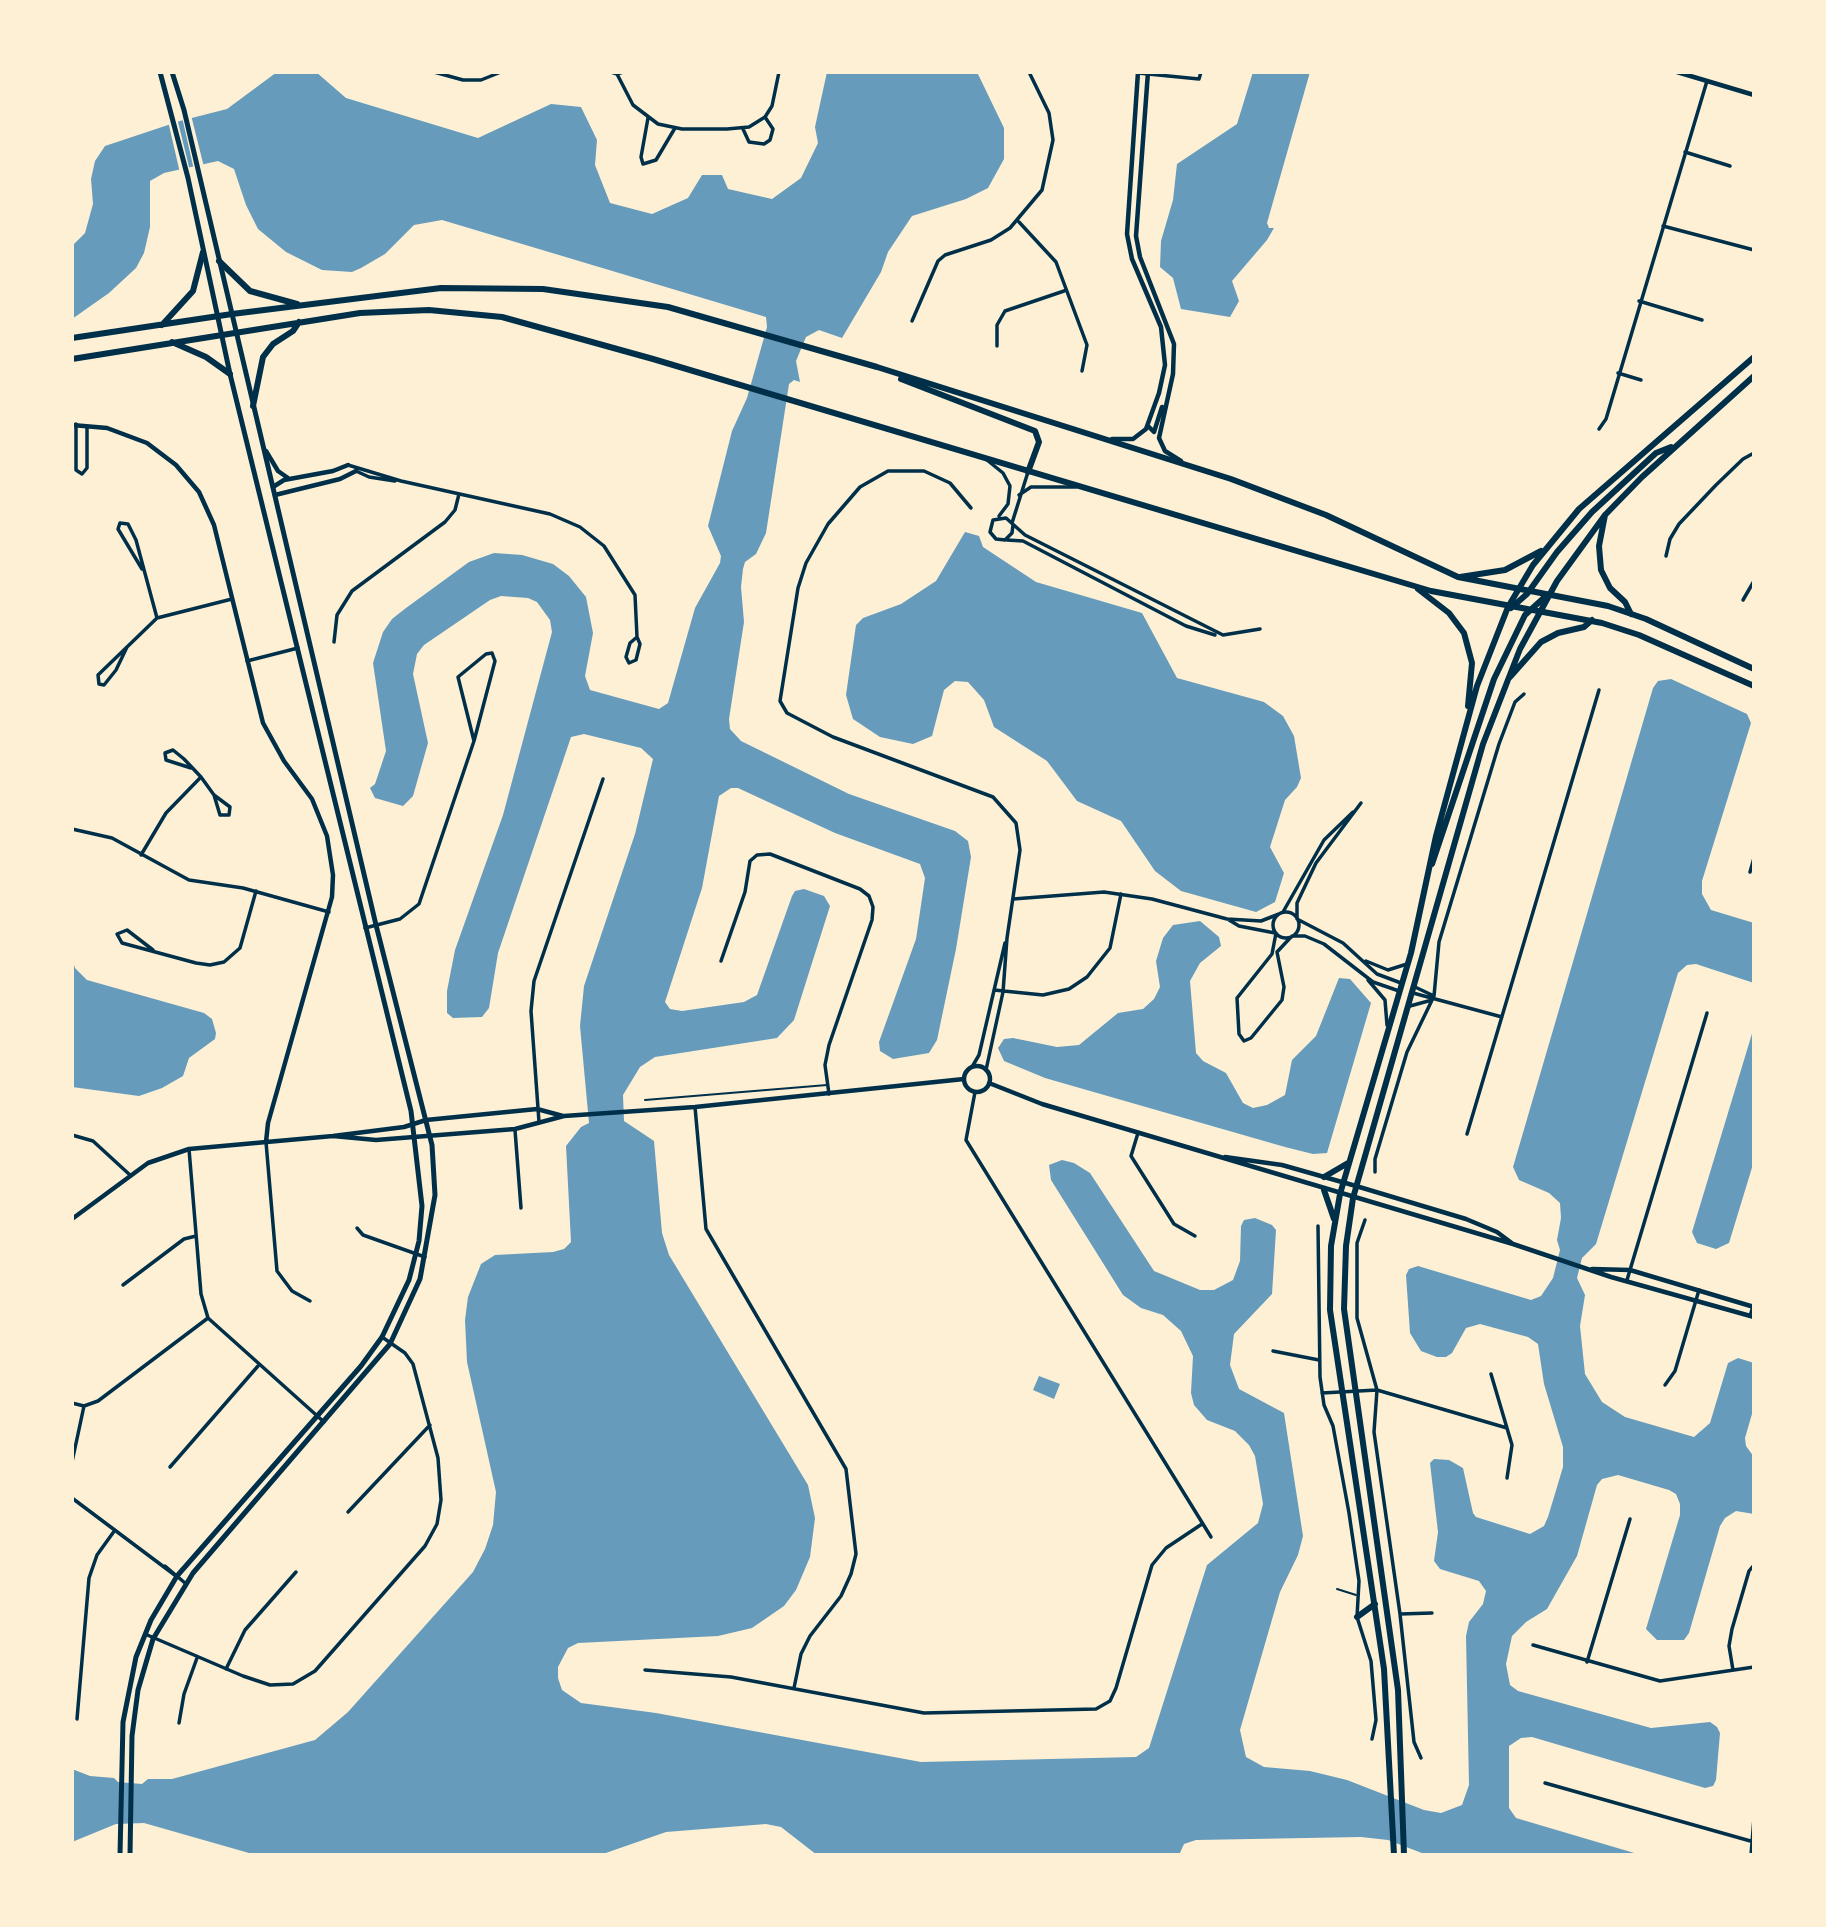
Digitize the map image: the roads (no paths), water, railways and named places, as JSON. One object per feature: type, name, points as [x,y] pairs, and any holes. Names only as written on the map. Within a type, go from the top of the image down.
[{"type":"main road","points":[[120,1855],[121,1761],[127,1690],[145,1634],[177,1576],[382,1337],[398,1308],[416,1255],[422,1206],[414,1124],[263,497],[230,374],[188,178],[160,72]]},
{"type":"main road","points":[[130,1855],[131,1762],[138,1690],[153,1639],[185,1583],[390,1344],[412,1302],[426,1258],[435,1195],[430,1136],[376,925],[184,110],[172,72]]},
{"type":"main road","points":[[162,325],[193,291],[202,252]]},
{"type":"main road","points":[[219,261],[250,291],[300,305]]},
{"type":"main road","points":[[72,338],[418,290],[530,288],[657,305],[877,367],[1188,465],[1314,510],[1458,577],[1549,594],[1631,614],[1754,669]]},
{"type":"main road","points":[[72,359],[299,322],[392,310],[485,314],[534,325],[742,385],[1415,586],[1510,607],[1592,620],[1639,635],[1754,686]]},
{"type":"main road","points":[[253,405],[263,358],[273,344],[293,331],[299,322]]},
{"type":"main road","points":[[172,342],[206,357],[230,374]]},
{"type":"main road","points":[[1394,1855],[1387,1696],[1329,1297],[1334,1219],[1340,1194],[1407,964],[1465,729],[1486,660],[1510,607],[1545,549],[1596,492],[1754,357]]},
{"type":"main road","points":[[877,367],[1035,431],[1039,442],[1028,472]]},
{"type":"main road","points":[[1404,1855],[1395,1664],[1355,1389],[1344,1293],[1346,1246],[1353,1198],[1483,744],[1503,687],[1540,611],[1605,515],[1676,445],[1754,376]]},
{"type":"main road","points":[[1510,607],[1530,591],[1557,552],[1592,512],[1656,453],[1676,445]]},
{"type":"main road","points":[[263,497],[273,487]]},
{"type":"main road","points":[[263,497],[275,495]]},
{"type":"main road","points":[[1605,515],[1599,546],[1601,570],[1610,588],[1625,602],[1631,614]]},
{"type":"main road","points":[[1458,577],[1506,570],[1545,549]]},
{"type":"main road","points":[[1415,586],[1455,619],[1468,645],[1472,667],[1465,729]]},
{"type":"main road","points":[[1425,883],[1487,696],[1528,610],[1549,594]]},
{"type":"main road","points":[[1503,687],[1541,642],[1558,633],[1584,627],[1592,620]]},
{"type":"main road","points":[[1400,987],[1414,990]]},
{"type":"main road","points":[[1324,1177],[1348,1163]]},
{"type":"main road","points":[[1324,1189],[1334,1219]]},
{"type":"main road","points":[[1357,1617],[1374,1604]]},
{"type":"main road","points":[[1357,1617],[1377,1622]]},
{"type":"street","points":[[434,72],[463,80],[481,80],[502,72]]},
{"type":"street","points":[[611,72],[620,73],[633,105],[648,118],[675,128],[743,129],[765,117],[772,106],[779,72]]},
{"type":"street","points":[[912,321],[937,261],[945,255],[991,240],[1018,222],[1042,190],[1053,139],[1049,113],[1029,72]]},
{"type":"street","points":[[1102,439],[1136,439],[1148,424],[1159,393],[1165,356],[1161,327],[1132,259],[1127,234],[1138,72],[1199,79],[1201,72]]},
{"type":"street","points":[[1148,72],[1136,236],[1140,257],[1171,334],[1174,356],[1159,440],[1167,453],[1188,465]]},
{"type":"street","points":[[1676,72],[1754,95]]},
{"type":"street","points":[[1599,429],[1606,419],[1639,301],[1707,81]]},
{"type":"street","points":[[743,129],[749,142],[764,144],[769,140],[773,129],[765,117]]},
{"type":"street","points":[[648,118],[640,157],[643,164],[656,160],[675,128]]},
{"type":"street","points":[[1685,152],[1730,166]]},
{"type":"street","points":[[1018,222],[1056,262],[1064,291],[1087,345],[1082,371]]},
{"type":"street","points":[[1663,226],[1754,250]]},
{"type":"street","points":[[997,346],[997,325],[1005,311],[1064,291]]},
{"type":"street","points":[[1639,301],[1702,320]]},
{"type":"street","points":[[1165,356],[1174,356]]},
{"type":"street","points":[[1618,373],[1641,380]]},
{"type":"street","points":[[1148,424],[1150,431],[1154,432],[1168,397]]},
{"type":"street","points":[[87,425],[87,468],[82,474],[76,470],[74,424],[87,425],[117,431],[146,443],[167,457],[191,482],[214,525],[268,734],[312,799],[323,822],[333,875],[328,912],[268,1123],[266,1142],[277,1271],[292,1291],[310,1301]]},
{"type":"street","points":[[262,444],[278,471],[291,478]]},
{"type":"street","points":[[1666,556],[1670,538],[1679,524],[1734,468],[1754,453]]},
{"type":"street","points":[[985,459],[1003,473],[1010,486],[1008,505],[991,523],[989,530],[993,537],[1018,540],[1199,632],[1223,635],[1260,629]]},
{"type":"street","points":[[273,487],[291,478],[333,471],[348,465],[369,477],[401,481],[559,516],[597,539],[610,554],[635,595],[639,648],[635,662],[631,664],[626,657],[631,640],[637,637]]},
{"type":"street","points":[[275,495],[343,478],[358,469]]},
{"type":"street","points":[[964,1079],[967,1087],[975,1092],[984,1090],[989,1083],[986,1070],[1003,992],[1020,836],[1016,823],[1003,805],[981,791],[833,737],[787,713],[780,701],[798,587],[806,562],[828,524],[860,487],[888,471],[924,471],[950,483],[971,508]]},
{"type":"street","points":[[1002,540],[1011,535],[1019,495],[1028,472]]},
{"type":"street","points":[[299,477],[312,486]]},
{"type":"street","points":[[1019,495],[1031,487],[1082,488]]},
{"type":"street","points":[[334,642],[337,615],[352,591],[445,522],[455,510],[459,494]]},
{"type":"street","points":[[997,517],[1006,517],[1012,525],[1042,544],[1223,635]]},
{"type":"street","points":[[142,569],[118,529],[120,523],[126,523],[134,536],[157,618]]},
{"type":"street","points":[[1033,547],[1042,544]]},
{"type":"street","points":[[1079,570],[1082,565]]},
{"type":"street","points":[[1743,600],[1754,581]]},
{"type":"street","points":[[127,647],[116,670],[104,685],[99,684],[98,675],[157,618],[232,598]]},
{"type":"street","points":[[1144,604],[1147,598]]},
{"type":"street","points":[[1177,622],[1180,615]]},
{"type":"street","points":[[247,661],[298,648]]},
{"type":"street","points":[[365,928],[400,919],[419,904],[474,741],[495,661],[492,653],[486,654],[458,677],[474,741]]},
{"type":"street","points":[[1467,1133],[1600,690]]},
{"type":"street","points":[[1375,1172],[1376,1159],[1407,1052],[1433,998],[1439,942],[1499,744],[1515,702],[1524,694]]},
{"type":"street","points":[[191,768],[166,760],[165,753],[173,750],[201,777],[214,795],[230,807],[229,814],[220,815],[214,795]]},
{"type":"street","points":[[141,855],[166,813],[201,777]]},
{"type":"street","points":[[539,1123],[531,1011],[534,981],[603,779]]},
{"type":"street","points":[[1356,811],[1329,834],[1273,923],[1276,933],[1270,958],[1237,1000],[1239,1036],[1245,1041],[1251,1038],[1282,1000],[1284,987],[1278,959],[1279,949],[1298,929],[1297,904],[1335,836],[1356,811],[1362,803]]},
{"type":"street","points":[[72,829],[112,838],[189,880],[256,891],[328,912]]},
{"type":"street","points":[[1329,834],[1335,836]]},
{"type":"street","points":[[721,961],[745,892],[750,861],[757,855],[770,854],[860,889],[869,896],[873,907],[872,920],[829,1045],[825,1065],[829,1094]]},
{"type":"street","points":[[1750,872],[1754,858]]},
{"type":"street","points":[[1301,879],[1307,882]]},
{"type":"street","points":[[153,950],[127,930],[121,930],[117,934],[122,943],[202,964],[224,962],[240,948],[256,891]]},
{"type":"street","points":[[1013,899],[1069,892],[1121,893],[1227,919],[1261,921],[1281,913],[1291,913],[1336,939],[1377,974],[1400,987]]},
{"type":"street","points":[[994,990],[1032,996],[1052,994],[1087,977],[1110,948],[1121,893]]},
{"type":"street","points":[[1227,919],[1239,926],[1291,937],[1305,936],[1342,955],[1385,1000],[1387,1032]]},
{"type":"street","points":[[333,1136],[376,1140],[515,1129],[564,1116],[695,1107],[964,1079],[979,1055],[1007,938]]},
{"type":"street","points":[[1270,958],[1278,959]]},
{"type":"street","points":[[1361,958],[1388,970],[1407,964]]},
{"type":"street","points":[[1362,974],[1380,985],[1400,987]]},
{"type":"street","points":[[1414,990],[1502,1017]]},
{"type":"street","points":[[1410,1006],[1433,998]]},
{"type":"street","points":[[1627,1280],[1707,1013]]},
{"type":"street","points":[[972,1067],[986,1070]]},
{"type":"street","points":[[989,1083],[1042,1104],[1513,1244],[1581,1267],[1752,1317],[1754,1305],[1630,1270],[1590,1269]]},
{"type":"street","points":[[975,1092],[966,1140],[1211,1537]]},
{"type":"street","points":[[695,1107],[706,1229],[846,1469],[856,1554],[841,1596],[810,1636],[801,1654],[794,1688]]},
{"type":"street","points":[[72,1219],[156,1159],[189,1149],[333,1136],[426,1120],[537,1109],[564,1116]]},
{"type":"street","points":[[515,1129],[521,1208]]},
{"type":"street","points":[[1138,1133],[1131,1156],[1174,1224],[1195,1236]]},
{"type":"street","points":[[72,1135],[93,1140],[130,1175]]},
{"type":"street","points":[[189,1149],[201,1294],[208,1318],[258,1366],[324,1422]]},
{"type":"street","points":[[1214,1155],[1282,1166],[1343,1182],[1475,1223],[1497,1232],[1513,1244]]},
{"type":"street","points":[[1365,1220],[1357,1243],[1357,1318],[1377,1390],[1374,1432],[1400,1615],[1414,1742],[1421,1758]]},
{"type":"street","points":[[1318,1226],[1319,1360],[1322,1393],[1333,1426],[1349,1513],[1357,1617],[1371,1661],[1376,1720],[1372,1739]]},
{"type":"street","points":[[357,1228],[363,1235],[426,1258]]},
{"type":"street","points":[[123,1285],[184,1239],[196,1236]]},
{"type":"street","points":[[1665,1385],[1675,1371],[1699,1290]]},
{"type":"street","points":[[72,1403],[84,1406],[98,1401],[208,1318]]},
{"type":"street","points":[[145,1634],[226,1670],[270,1685],[293,1684],[315,1671],[425,1546],[437,1524],[441,1500],[438,1458],[413,1364],[405,1353],[382,1337]]},
{"type":"street","points":[[1273,1352],[1319,1360]]},
{"type":"street","points":[[170,1467],[258,1366]]},
{"type":"street","points":[[1491,1374],[1512,1445],[1507,1478]]},
{"type":"street","points":[[1322,1393],[1355,1389],[1377,1390],[1507,1428]]},
{"type":"street","points":[[72,1462],[84,1406]]},
{"type":"street","points":[[348,1512],[430,1425]]},
{"type":"street","points":[[72,1498],[185,1583]]},
{"type":"street","points":[[1587,1662],[1630,1519]]},
{"type":"street","points":[[645,1671],[687,1672],[794,1688],[924,1713],[1096,1709],[1110,1701],[1116,1688],[1152,1565],[1166,1548],[1202,1524]]},
{"type":"street","points":[[77,1719],[89,1578],[97,1555],[115,1530]]},
{"type":"street","points":[[1733,1671],[1729,1646],[1732,1629],[1749,1571],[1754,1565]]},
{"type":"street","points":[[226,1670],[245,1630],[296,1572]]},
{"type":"street","points":[[1400,1615],[1432,1613]]},
{"type":"street","points":[[1533,1645],[1660,1682],[1754,1667]]},
{"type":"street","points":[[179,1723],[189,1677],[197,1658]]},
{"type":"street","points":[[1545,1783],[1753,1842]]},
{"type":"street","points":[[1751,1855],[1754,1818]]},
{"type":"lane","points":[[645,1100],[828,1084]]},
{"type":"lane","points":[[1336,1589],[1357,1595]]},
{"type":"water","points":[[277,72],[316,72],[346,98],[478,138],[551,104],[581,107],[597,140],[595,165],[610,203],[652,214],[688,198],[702,175],[722,175],[728,189],[772,199],[801,178],[818,143],[815,127],[827,72],[977,72],[1004,128],[1004,159],[988,188],[966,199],[912,216],[888,252],[881,272],[842,338],[819,330],[806,337],[796,361],[800,382],[794,380],[789,384],[766,533],[756,554],[745,562],[743,569],[741,587],[744,622],[729,719],[730,729],[741,741],[849,794],[955,831],[968,841],[971,857],[937,1040],[929,1053],[893,1059],[880,1051],[879,1042],[916,939],[925,878],[920,864],[835,833],[738,788],[731,788],[719,796],[702,888],[665,1002],[670,1009],[682,1011],[744,1002],[757,995],[792,896],[795,891],[804,889],[824,896],[830,906],[794,1020],[777,1038],[655,1057],[640,1067],[623,1095],[624,1121],[654,1141],[662,1233],[669,1255],[808,1485],[815,1518],[810,1557],[796,1590],[784,1606],[752,1628],[718,1636],[578,1643],[568,1648],[558,1667],[558,1678],[562,1690],[581,1703],[656,1713],[921,1762],[1136,1757],[1149,1748],[1207,1565],[1258,1523],[1263,1504],[1255,1456],[1249,1445],[1235,1431],[1207,1420],[1194,1405],[1191,1393],[1193,1356],[1181,1331],[1163,1315],[1141,1308],[1123,1295],[1051,1180],[1049,1165],[1062,1160],[1074,1163],[1090,1173],[1154,1271],[1200,1290],[1214,1290],[1233,1280],[1240,1261],[1241,1226],[1244,1220],[1255,1218],[1272,1225],[1276,1230],[1272,1294],[1234,1334],[1230,1365],[1239,1389],[1284,1413],[1303,1536],[1298,1555],[1280,1592],[1240,1730],[1246,1757],[1264,1767],[1310,1771],[1347,1780],[1424,1810],[1441,1813],[1462,1805],[1469,1785],[1466,1636],[1469,1622],[1483,1604],[1486,1591],[1479,1581],[1440,1569],[1434,1561],[1438,1532],[1430,1463],[1434,1459],[1449,1460],[1463,1468],[1476,1517],[1530,1534],[1544,1526],[1548,1517],[1563,1467],[1563,1447],[1544,1384],[1538,1344],[1528,1337],[1480,1324],[1466,1328],[1452,1353],[1446,1357],[1437,1357],[1421,1351],[1410,1333],[1406,1275],[1409,1269],[1418,1266],[1531,1300],[1541,1296],[1553,1278],[1560,1250],[1557,1240],[1561,1218],[1560,1203],[1549,1193],[1519,1180],[1513,1167],[1653,688],[1658,681],[1671,679],[1747,714],[1751,723],[1702,881],[1702,894],[1711,910],[1754,923],[1754,983],[1696,964],[1687,965],[1678,973],[1596,1244],[1582,1258],[1577,1278],[1585,1295],[1580,1326],[1585,1374],[1602,1402],[1625,1417],[1694,1437],[1710,1423],[1728,1363],[1738,1358],[1754,1363],[1754,1407],[1745,1438],[1746,1446],[1754,1457],[1754,1514],[1736,1511],[1725,1518],[1720,1526],[1689,1633],[1684,1640],[1657,1640],[1646,1629],[1680,1515],[1680,1504],[1676,1494],[1669,1490],[1618,1475],[1602,1479],[1597,1485],[1577,1556],[1547,1609],[1526,1622],[1512,1636],[1506,1664],[1510,1685],[1518,1691],[1651,1728],[1710,1722],[1717,1727],[1720,1733],[1716,1780],[1713,1786],[1705,1788],[1532,1737],[1521,1738],[1509,1746],[1509,1808],[1516,1818],[1641,1855],[1427,1855],[1388,1840],[1361,1837],[1196,1840],[1184,1844],[1179,1855],[817,1855],[781,1827],[766,1824],[666,1832],[600,1855],[256,1855],[144,1823],[116,1824],[72,1842],[72,1769],[90,1776],[114,1778],[118,1782],[142,1784],[148,1779],[172,1779],[315,1740],[348,1712],[473,1572],[485,1549],[493,1525],[496,1492],[467,1362],[465,1320],[468,1297],[481,1264],[495,1255],[553,1252],[564,1249],[571,1242],[566,1146],[581,1127],[589,1123],[580,1026],[584,986],[635,834],[653,759],[641,748],[584,734],[571,737],[498,953],[489,1008],[482,1017],[453,1018],[447,1013],[447,991],[455,950],[503,815],[552,632],[550,620],[537,602],[528,598],[501,596],[490,600],[424,645],[417,654],[413,674],[428,743],[413,796],[403,806],[375,798],[370,788],[375,784],[386,751],[373,663],[383,632],[392,619],[469,562],[494,553],[522,555],[553,564],[569,576],[586,597],[593,633],[585,676],[590,690],[659,709],[668,703],[695,608],[720,563],[721,556],[708,526],[732,431],[747,398],[767,327],[766,317],[442,220],[414,225],[385,254],[352,272],[322,270],[286,252],[258,229],[246,205],[234,169],[218,161],[164,173],[150,181],[150,227],[144,253],[136,268],[109,293],[72,319],[72,246],[85,233],[93,204],[91,179],[95,161],[105,146],[180,121],[227,109]]},
{"type":"water","points":[[1253,72],[1310,72],[1267,223],[1269,228],[1274,228],[1232,281],[1239,301],[1230,317],[1181,309],[1173,278],[1160,267],[1161,241],[1173,200],[1177,164],[1237,124]]},
{"type":"water","points":[[965,532],[979,536],[983,547],[1036,582],[1142,613],[1177,678],[1264,702],[1283,716],[1294,736],[1301,778],[1285,800],[1270,847],[1284,873],[1275,902],[1256,912],[1181,891],[1155,871],[1121,821],[1077,801],[1047,761],[994,727],[984,700],[968,682],[955,681],[944,690],[932,736],[913,744],[880,737],[853,719],[846,695],[856,625],[863,618],[901,604],[936,581]]},
{"type":"water","points":[[1200,921],[1219,937],[1221,946],[1200,963],[1190,981],[1196,1053],[1203,1061],[1226,1073],[1243,1103],[1253,1108],[1267,1105],[1285,1095],[1292,1060],[1316,1036],[1339,978],[1350,979],[1371,1003],[1327,1153],[1313,1154],[1285,1147],[1045,1078],[1004,1061],[998,1048],[1004,1039],[1013,1038],[1057,1047],[1079,1045],[1118,1013],[1143,1009],[1154,999],[1160,987],[1156,961],[1163,938],[1173,925]]},
{"type":"water","points":[[72,958],[75,968],[87,980],[204,1013],[212,1019],[215,1039],[189,1058],[183,1076],[162,1088],[139,1096],[72,1087]]},
{"type":"water","points":[[1754,1027],[1754,1161],[1729,1243],[1716,1249],[1697,1243],[1692,1232]]},
{"type":"water","points":[[1039,1376],[1060,1384],[1054,1399],[1033,1390]]}]
